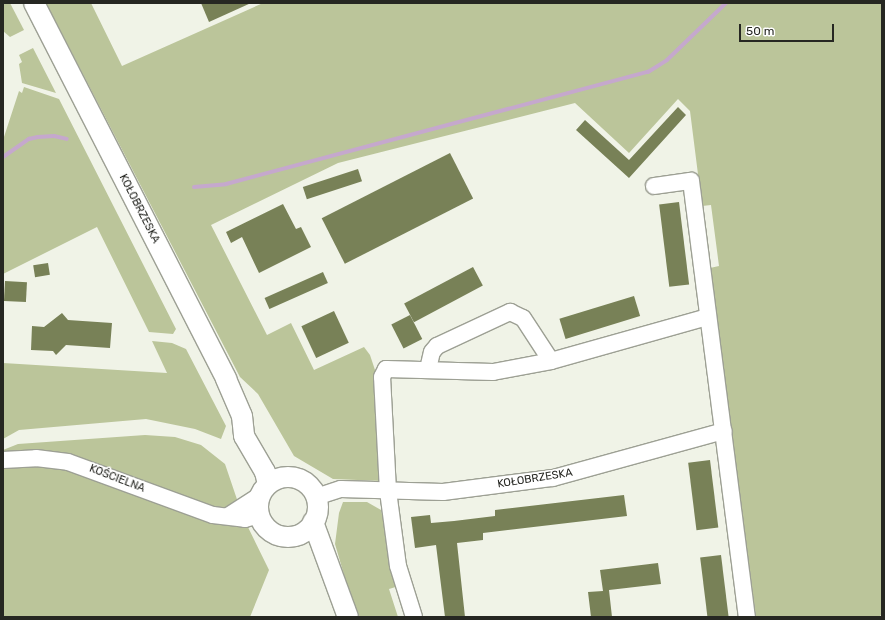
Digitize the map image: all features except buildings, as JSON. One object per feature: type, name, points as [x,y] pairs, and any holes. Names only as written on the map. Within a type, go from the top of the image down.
[{"type":"main road","name":"KOŁOBRZESKA","points":[[34,3],[226,379],[242,416],[288,477]]},
{"type":"main road","name":"KOŁOBRZESKA","points":[[242,416],[244,436],[265,472],[262,498]]},
{"type":"main road","points":[[296,536],[313,522],[317,514],[316,497],[305,482],[288,477],[262,498],[262,523],[275,534],[296,536],[327,563]]},
{"type":"main road","points":[[313,522],[323,544],[327,563],[348,617]]},
{"type":"street","points":[[654,186],[691,181],[747,617]]},
{"type":"street","points":[[428,369],[432,352],[437,346],[510,312],[524,318],[551,361]]},
{"type":"street","points":[[414,617],[398,566],[388,491],[383,373],[391,367],[485,372],[551,361],[708,317]]},
{"type":"street","name":"KOŁOBRZESKA","points":[[316,497],[341,489],[443,492],[553,478],[724,430]]},
{"type":"street","name":"KOŚCIELNA","points":[[3,460],[36,458],[68,462],[213,515],[228,516],[262,498]]},
{"type":"green space","points":[[3,3],[10,3],[24,30],[10,37],[3,31]]},
{"type":"green space","points":[[46,3],[91,3],[122,66],[263,3],[882,3],[882,614],[879,617],[756,617],[710,268],[719,266],[711,205],[702,206],[690,111],[678,99],[629,153],[575,103],[338,163],[211,225],[267,335],[291,323],[314,370],[364,347],[370,355],[376,373],[382,481],[333,479],[294,456],[258,394],[240,377]]},
{"type":"green space","points":[[33,48],[56,93],[22,83],[19,64],[22,62],[19,55]]},
{"type":"green space","points":[[24,87],[59,99],[176,329],[173,334],[149,332],[97,227],[3,274],[3,140],[19,91],[22,93]]},
{"type":"green space","points":[[152,341],[172,343],[186,349],[226,426],[221,439],[195,429],[146,419],[19,430],[3,439],[3,363],[167,373]]},
{"type":"green space","points":[[145,435],[175,437],[201,445],[225,464],[243,517],[269,570],[250,617],[3,617],[3,450],[18,444]]},
{"type":"green space","points":[[343,502],[367,502],[381,510],[399,586],[389,589],[398,617],[360,617],[352,602],[335,544],[339,513]]},
{"type":"waterway","points":[[194,187],[226,184],[648,72],[667,60],[726,3]]},
{"type":"waterway","points":[[3,157],[29,139],[54,136],[67,139]]}]
